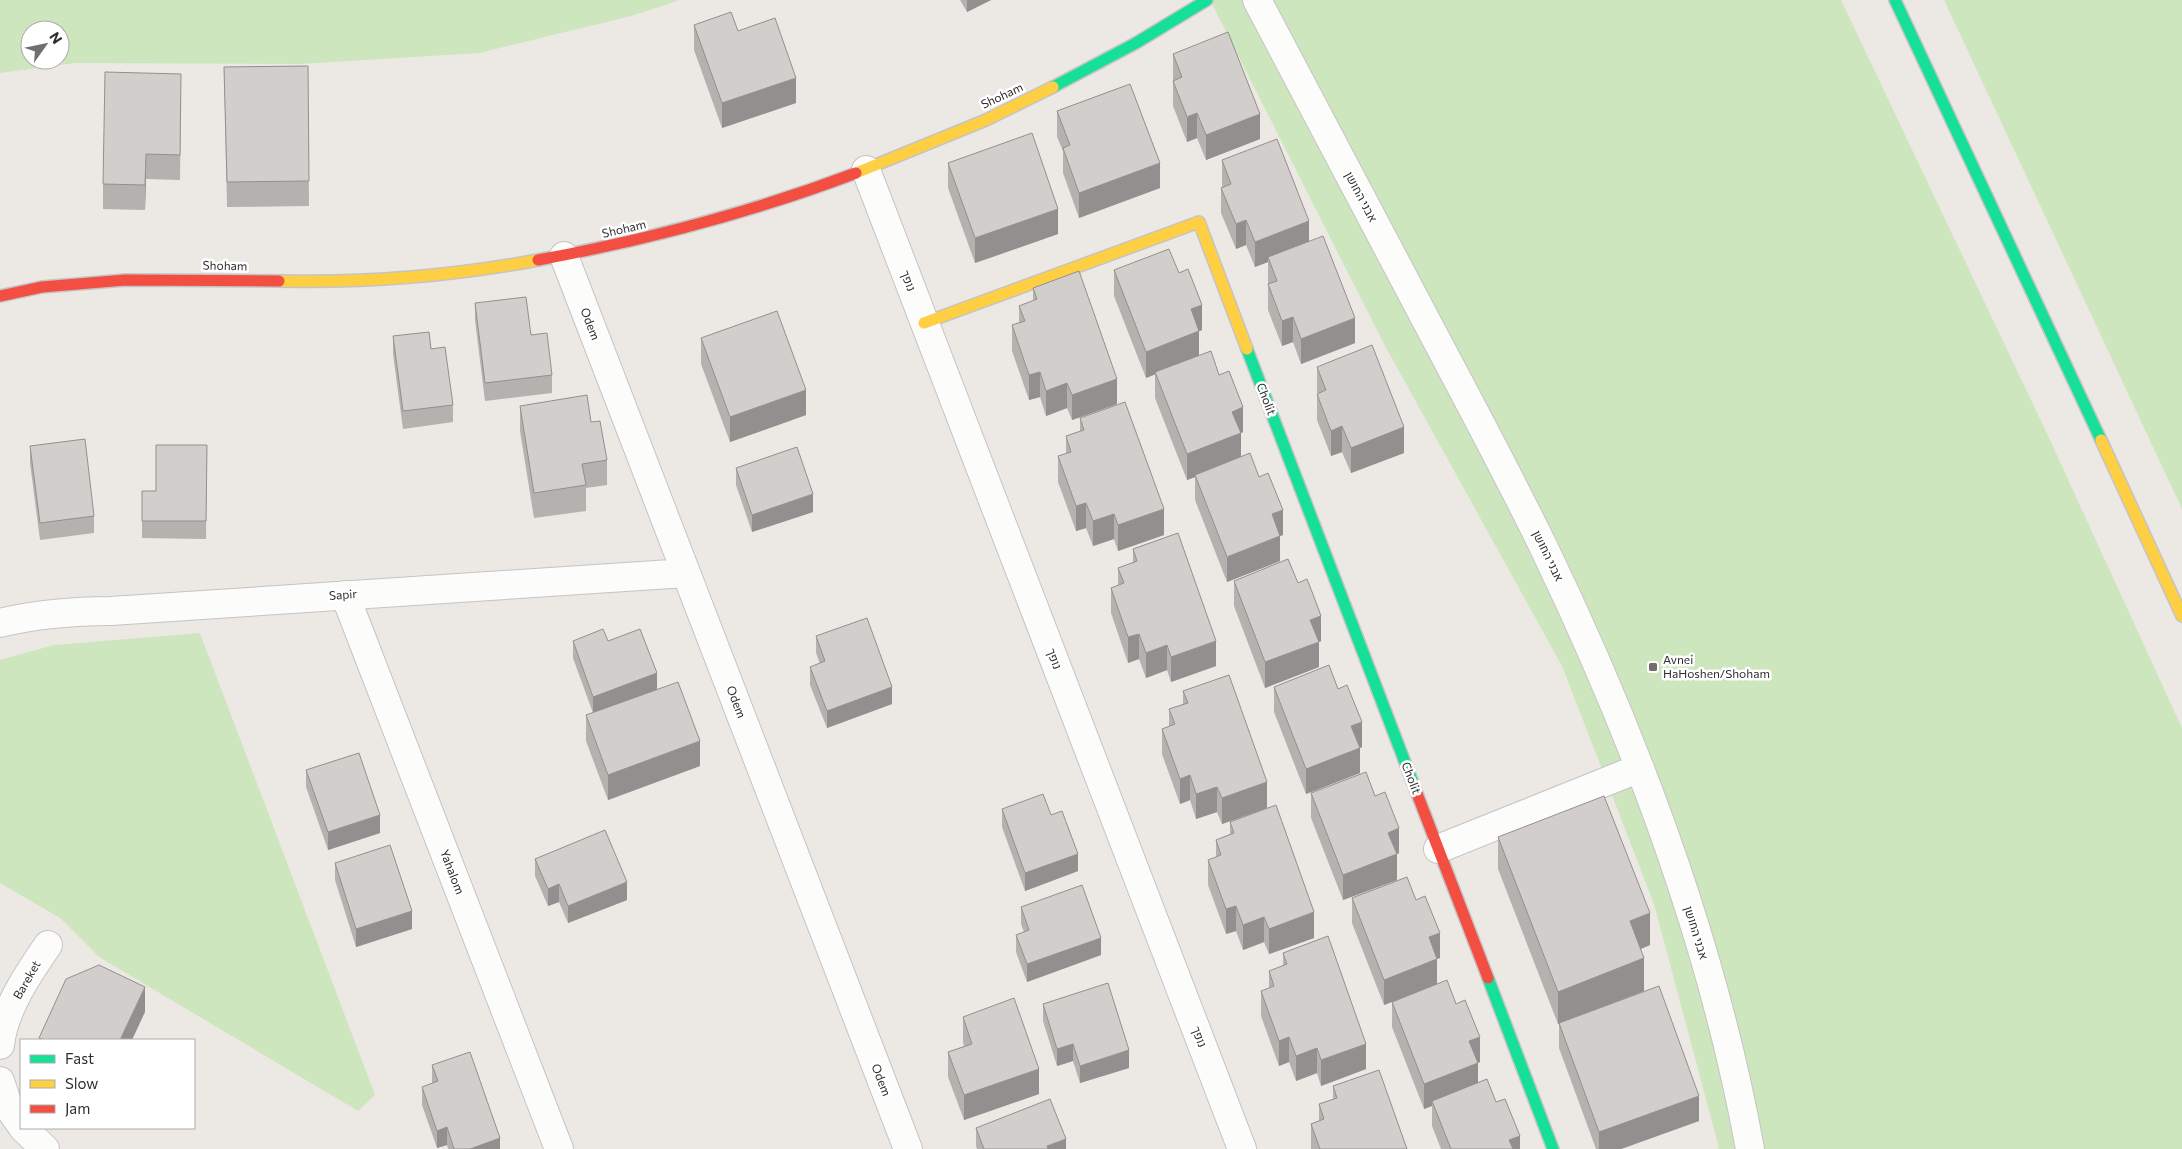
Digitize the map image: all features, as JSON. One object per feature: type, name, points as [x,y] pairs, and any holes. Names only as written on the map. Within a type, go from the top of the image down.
[{"type":"street","name":"Shoham","points":[[0,296],[22,291],[130,278],[335,281],[436,275],[537,261],[638,240],[739,213],[866,170],[943,138],[1044,91],[1147,38],[1207,0]]},
{"type":"street","name":"אבני החושן","points":[[1257,0],[1518,496],[1578,620],[1640,768],[1676,868],[1712,986],[1731,1060],[1750,1149]]},
{"type":"street","points":[[1896,0],[2182,616]]},
{"type":"street","name":"נופך","points":[[866,170],[1242,1149]]},
{"type":"street","name":"Cholit","points":[[924,323],[1199,222],[1553,1149]]},
{"type":"street","name":"Odem","points":[[564,256],[908,1149]]},
{"type":"street","name":"Sapir","points":[[0,623],[32,616],[73,612],[686,573]]},
{"type":"street","name":"Yahalom","points":[[345,595],[559,1149]]},
{"type":"street","points":[[1438,849],[1640,768]]},
{"type":"street","name":"Bareket","points":[[0,1045],[8,1016],[19,993],[48,945]]},
{"type":"street","points":[[0,1081],[9,1108],[20,1123]]},
{"type":"street","points":[[25,1129],[46,1149]]},
{"type":"green space","points":[[0,0],[680,0],[631,16],[479,53],[301,64],[70,64],[70,20],[20,20],[20,70],[23,70],[0,73]]},
{"type":"green space","points":[[1210,0],[1841,0],[2050,440],[2182,728],[2182,1149],[1717,1149],[1719,1148],[1654,904],[1562,666],[1384,344]]},
{"type":"green space","points":[[1944,0],[2182,0],[2182,509]]},
{"type":"green space","points":[[200,633],[375,1095],[358,1111],[99,957],[60,918],[0,883],[0,660],[54,645]]},
{"type":"building","points":[[731,12],[738,31],[775,18],[796,78],[722,103],[694,25]]},
{"type":"building","points":[[1228,32],[1260,114],[1206,135],[1197,113],[1187,117],[1173,81],[1182,77],[1173,54]]},
{"type":"building","points":[[308,66],[309,181],[227,182],[224,67]]},
{"type":"building","points":[[105,72],[181,74],[180,155],[146,154],[145,185],[103,184]]},
{"type":"building","points":[[1130,84],[1160,163],[1079,193],[1063,148],[1070,145],[1057,111]]},
{"type":"building","points":[[1032,133],[1058,209],[975,238],[948,163]]},
{"type":"building","points":[[1277,139],[1309,221],[1255,242],[1246,220],[1236,224],[1221,188],[1231,184],[1222,160]]},
{"type":"building","points":[[1323,236],[1355,318],[1301,339],[1293,317],[1282,321],[1268,284],[1277,281],[1268,257]]},
{"type":"building","points":[[1169,249],[1179,273],[1188,269],[1202,305],[1191,309],[1199,331],[1146,352],[1114,270]]},
{"type":"building","points":[[1079,271],[1117,379],[1072,395],[1067,383],[1046,391],[1040,372],[1029,375],[1012,325],[1025,321],[1019,306],[1037,299],[1033,288]]},
{"type":"building","points":[[526,297],[531,335],[547,333],[552,375],[485,383],[475,303]]},
{"type":"building","points":[[777,311],[806,390],[730,417],[701,338]]},
{"type":"building","points":[[429,332],[431,349],[445,347],[453,405],[403,411],[393,336]]},
{"type":"building","points":[[1372,345],[1404,427],[1351,448],[1342,426],[1331,431],[1317,394],[1326,390],[1317,367]]},
{"type":"building","points":[[1211,351],[1219,375],[1229,371],[1243,407],[1232,412],[1241,433],[1187,454],[1155,372]]},
{"type":"building","points":[[587,395],[591,422],[600,421],[607,460],[582,464],[586,485],[534,493],[520,406]]},
{"type":"building","points":[[1125,402],[1164,509],[1118,525],[1114,514],[1093,521],[1086,503],[1076,506],[1058,456],[1071,452],[1066,436],[1084,430],[1080,418]]},
{"type":"building","points":[[85,439],[94,516],[40,523],[30,446]]},
{"type":"building","points":[[156,445],[207,445],[206,521],[142,521],[142,491],[156,491]]},
{"type":"building","points":[[797,447],[813,494],[752,515],[736,468]]},
{"type":"building","points":[[1250,453],[1259,477],[1268,473],[1283,510],[1272,514],[1280,536],[1227,557],[1195,475]]},
{"type":"building","points":[[1178,533],[1216,641],[1171,657],[1167,645],[1146,653],[1139,634],[1128,637],[1111,588],[1124,583],[1118,568],[1137,561],[1133,549]]},
{"type":"building","points":[[1288,559],[1298,583],[1307,579],[1314,597],[1321,616],[1310,620],[1319,642],[1265,662],[1234,581]]},
{"type":"building","points":[[867,618],[892,687],[827,711],[810,667],[825,661],[816,636]]},
{"type":"building","points":[[603,629],[608,641],[640,629],[657,673],[593,697],[573,641]]},
{"type":"building","points":[[1329,665],[1338,689],[1347,685],[1362,722],[1351,726],[1360,748],[1306,769],[1274,687]]},
{"type":"building","points":[[1229,675],[1267,782],[1222,798],[1217,787],[1196,794],[1190,775],[1180,779],[1162,729],[1175,724],[1169,709],[1188,703],[1183,691]]},
{"type":"building","points":[[678,682],[700,741],[608,775],[586,715]]},
{"type":"building","points":[[359,753],[380,815],[328,832],[306,770]]},
{"type":"building","points":[[1366,772],[1375,796],[1385,792],[1399,828],[1388,833],[1397,854],[1343,875],[1311,793]]},
{"type":"building","points":[[1043,794],[1051,815],[1062,811],[1078,854],[1025,873],[1002,809]]},
{"type":"building","points":[[1604,796],[1650,913],[1630,921],[1644,958],[1558,992],[1498,837]]},
{"type":"building","points":[[1276,805],[1314,912],[1269,929],[1264,917],[1243,925],[1236,906],[1226,909],[1208,860],[1221,855],[1216,840],[1234,833],[1230,822]]},
{"type":"building","points":[[605,830],[627,882],[568,906],[559,884],[548,889],[535,859]]},
{"type":"building","points":[[390,845],[412,911],[356,929],[335,863]]},
{"type":"building","points":[[1407,877],[1416,900],[1425,896],[1440,933],[1429,937],[1437,959],[1384,980],[1352,898]]},
{"type":"building","points":[[1082,885],[1101,938],[1027,964],[1016,935],[1029,930],[1021,907]]},
{"type":"building","points":[[1328,936],[1366,1044],[1321,1060],[1317,1048],[1296,1056],[1289,1037],[1279,1041],[1261,991],[1274,986],[1269,971],[1287,964],[1283,953]]},
{"type":"building","points":[[99,965],[145,987],[120,1039],[39,1038],[66,979]]},
{"type":"building","points":[[1447,980],[1456,1004],[1465,1000],[1480,1037],[1469,1041],[1478,1063],[1424,1084],[1392,1002]]},
{"type":"building","points":[[1108,983],[1129,1050],[1080,1066],[1073,1044],[1057,1049],[1043,1004]]},
{"type":"building","points":[[1659,986],[1699,1096],[1599,1132],[1559,1023]]},
{"type":"building","points":[[1014,998],[1039,1069],[964,1095],[948,1052],[972,1044],[963,1017]]},
{"type":"building","points":[[470,1052],[500,1138],[470,1149],[454,1149],[447,1127],[437,1131],[422,1087],[438,1081],[432,1065]]},
{"type":"building","points":[[1379,1070],[1407,1149],[1320,1149],[1311,1124],[1324,1119],[1319,1104],[1337,1098],[1333,1086]]},
{"type":"building","points":[[1487,1079],[1496,1102],[1505,1099],[1520,1136],[1509,1140],[1513,1149],[1451,1149],[1432,1101]]},
{"type":"building","points":[[1050,1099],[1066,1139],[1047,1146],[1048,1149],[984,1149],[976,1128]]},
{"type":"traffic: fast","points":[[1053,87],[1136,43],[1207,0]]},
{"type":"traffic: fast","points":[[1895,0],[2101,440]]},
{"type":"traffic: fast","points":[[1247,349],[1416,791]]},
{"type":"traffic: fast","points":[[1488,978],[1553,1149]]},
{"type":"traffic: slow","points":[[856,173],[986,120],[1053,87]]},
{"type":"traffic: slow","points":[[924,323],[1199,222],[1247,349]]},
{"type":"traffic: slow","points":[[279,281],[344,281],[409,277],[506,266],[538,260]]},
{"type":"traffic: slow","points":[[2101,440],[2182,616]]},
{"type":"traffic: jam","points":[[538,260],[699,224],[778,200],[856,173]]},
{"type":"traffic: jam","points":[[0,296],[42,287],[125,280],[279,281]]},
{"type":"traffic: jam","points":[[1416,791],[1488,978]]},
{"type":"place","name":"Avnei HaHoshen/Shoham","points":[[1653,667]]}]
